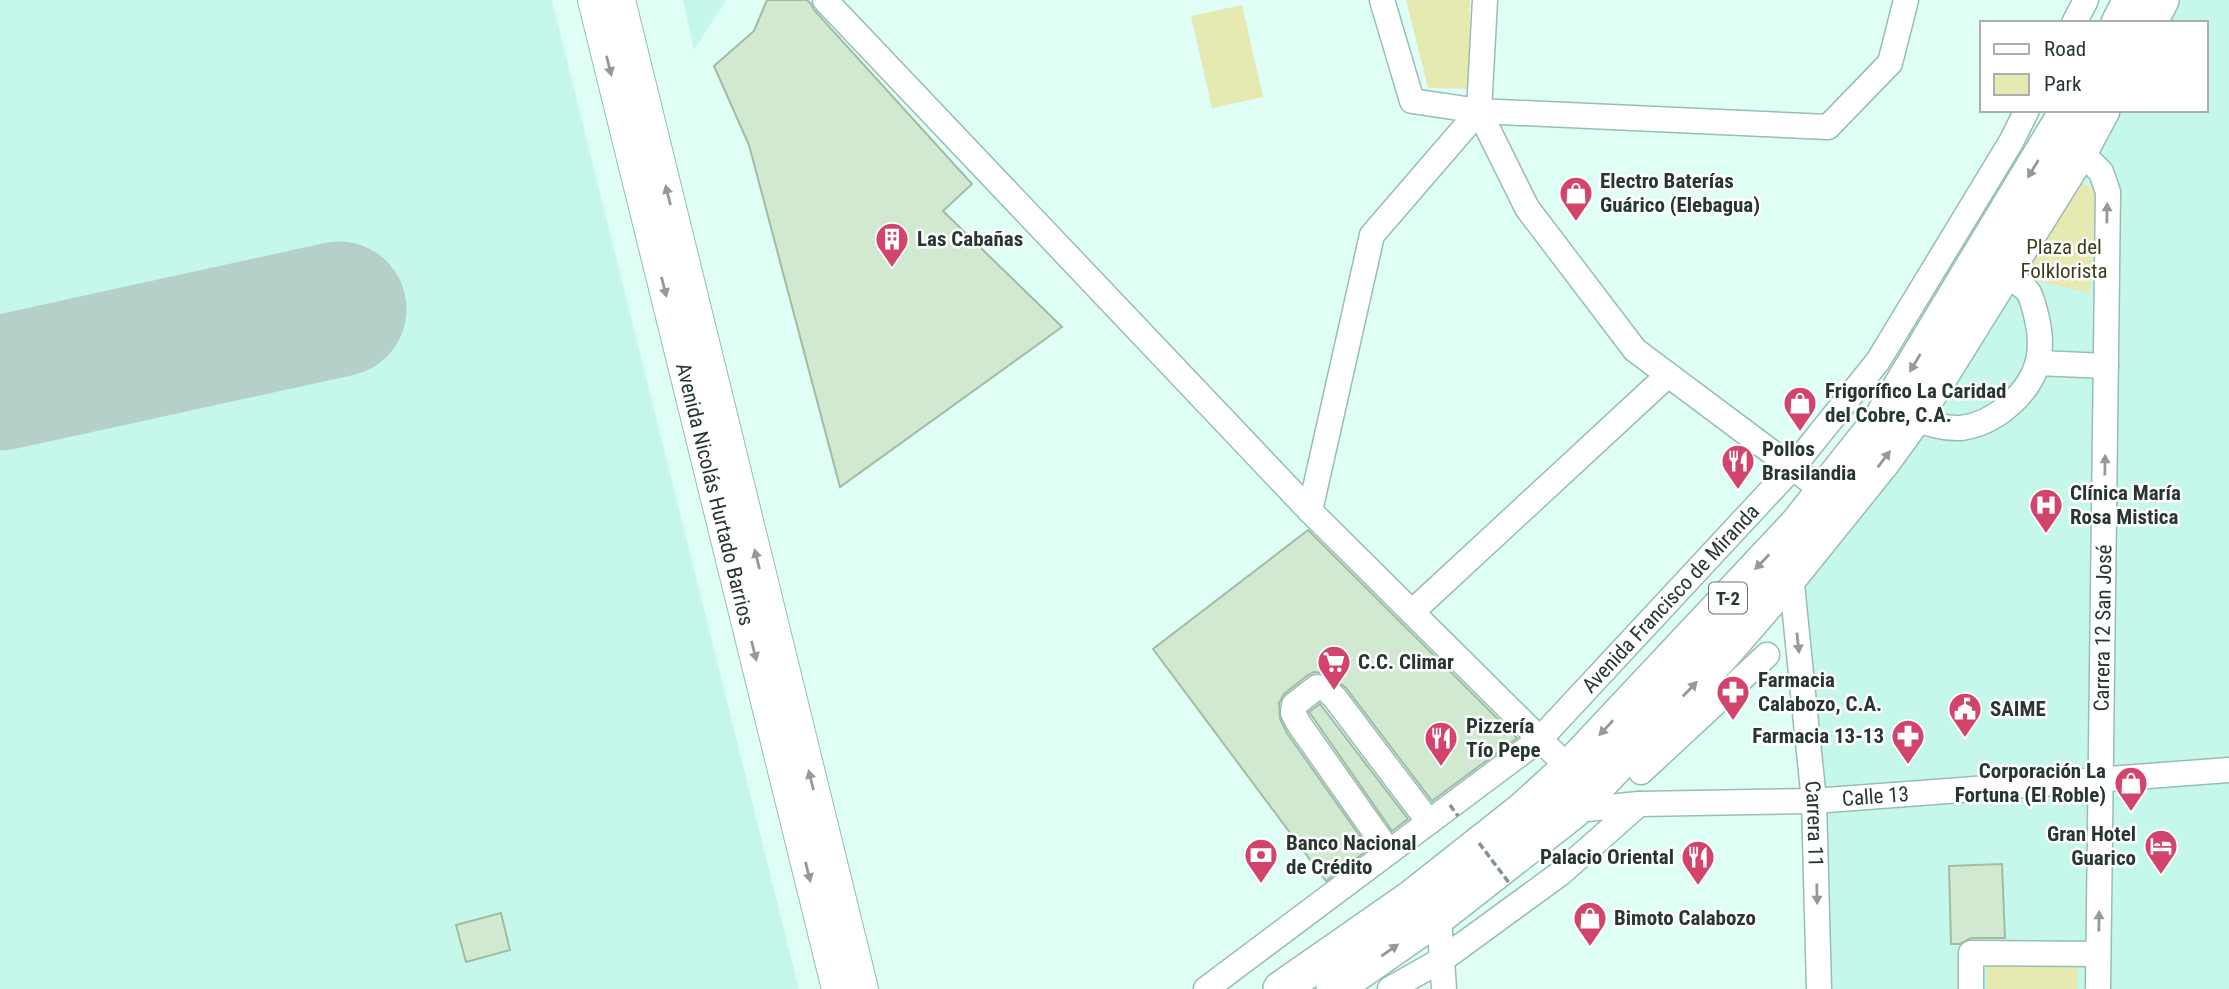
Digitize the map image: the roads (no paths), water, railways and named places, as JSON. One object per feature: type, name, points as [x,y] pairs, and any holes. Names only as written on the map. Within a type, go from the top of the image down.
[{"type":"highway","points":[[2120,21],[2131,0]]},
{"type":"highway","points":[[2150,21],[2161,0]]},
{"type":"highway","name":"Avenida Francisco de Miranda","points":[[1334,989],[1439,916],[1573,811],[1657,740],[1730,668],[1791,575],[1825,492],[1882,418],[2067,132],[2099,112]]},
{"type":"highway","name":"Avenida Francisco de Miranda","points":[[1281,989],[1413,897],[1523,810],[1882,462],[1914,418],[2003,274],[2067,132]]},
{"type":"main road","name":"Avenida Nicolás Hurtado Barrios","points":[[593,0],[837,989]]},
{"type":"main road","name":"Avenida Nicolás Hurtado Barrios","points":[[620,0],[863,989]]},
{"type":"street","points":[[825,0],[1310,511],[1569,768]]},
{"type":"street","points":[[1382,0],[1412,101],[1479,111],[1828,127],[1889,63],[1906,0]]},
{"type":"street","points":[[1485,0],[1479,111],[1527,208],[1635,350],[1825,492]]},
{"type":"street","points":[[2075,21],[2086,0]]},
{"type":"street","points":[[1310,511],[1372,235],[1479,111]]},
{"type":"street","name":"Avenida Francisco de Miranda","points":[[1206,989],[1540,739],[1793,467],[1878,361],[2027,112]]},
{"type":"street","name":"Carrera 12 San José","points":[[2067,132],[2101,172],[2108,192],[2098,989]]},
{"type":"street","points":[[1914,418],[1944,427],[1979,423],[2009,406],[2028,383],[2038,363],[2040,337],[2034,307],[2028,291],[2003,274]]},
{"type":"street","points":[[2038,363],[2106,366]]},
{"type":"street","points":[[1412,612],[1668,375]]},
{"type":"street","name":"Carrera 11","points":[[1791,575],[1814,801],[1819,989]]},
{"type":"street","name":"Avenida Francisco de Miranda","points":[[1730,668],[1767,655]]},
{"type":"street","points":[[1389,852],[1298,724],[1293,713],[1294,705],[1317,687],[1326,689],[1335,698],[1429,822]]},
{"type":"street","name":"Avenida Francisco de Miranda","points":[[1641,772],[1657,740]]},
{"type":"street","name":"Calle 13","points":[[1523,810],[1573,811],[1639,804],[1814,801],[2229,770]]},
{"type":"street","points":[[1390,989],[1443,959],[1561,873],[1639,804]]},
{"type":"street","points":[[1439,916],[1444,989]]},
{"type":"street","points":[[1971,989],[1971,953],[2098,954]]},
{"type":"place","name":"Electro Baterías Guárico (Elebagua)","points":[[1576,223]]},
{"type":"place","name":"Las Cabañas","points":[[892,269]]},
{"type":"place","name":"Frigorífico La Caridad del Cobre, C.A.","points":[[1800,433]]},
{"type":"place","name":"Pollos Brasilandia","points":[[1738,491]]},
{"type":"place","name":"Clínica María Rosa Mistica","points":[[2046,535]]},
{"type":"place","name":"C.C. Climar","points":[[1334,692]]},
{"type":"place","name":"Farmacia Calabozo, C.A.","points":[[1733,722]]},
{"type":"place","name":"SAIME","points":[[1965,739]]},
{"type":"place","name":"Farmacia 13-13","points":[[1908,766]]},
{"type":"place","name":"Pizzería Tío Pepe","points":[[1441,768]]},
{"type":"place","name":"Corporación La Fortuna (El Roble)","points":[[2131,813]]},
{"type":"place","name":"Gran Hotel Guarico","points":[[2161,876]]},
{"type":"place","name":"Banco Nacional de Crédito","points":[[1261,885]]},
{"type":"place","name":"Palacio Oriental","points":[[1698,887]]},
{"type":"place","name":"Bimoto Calabozo","points":[[1590,948]]},
{"type":"park label","name":"Plaza del Folklorista","points":[[2064,259]]}]
